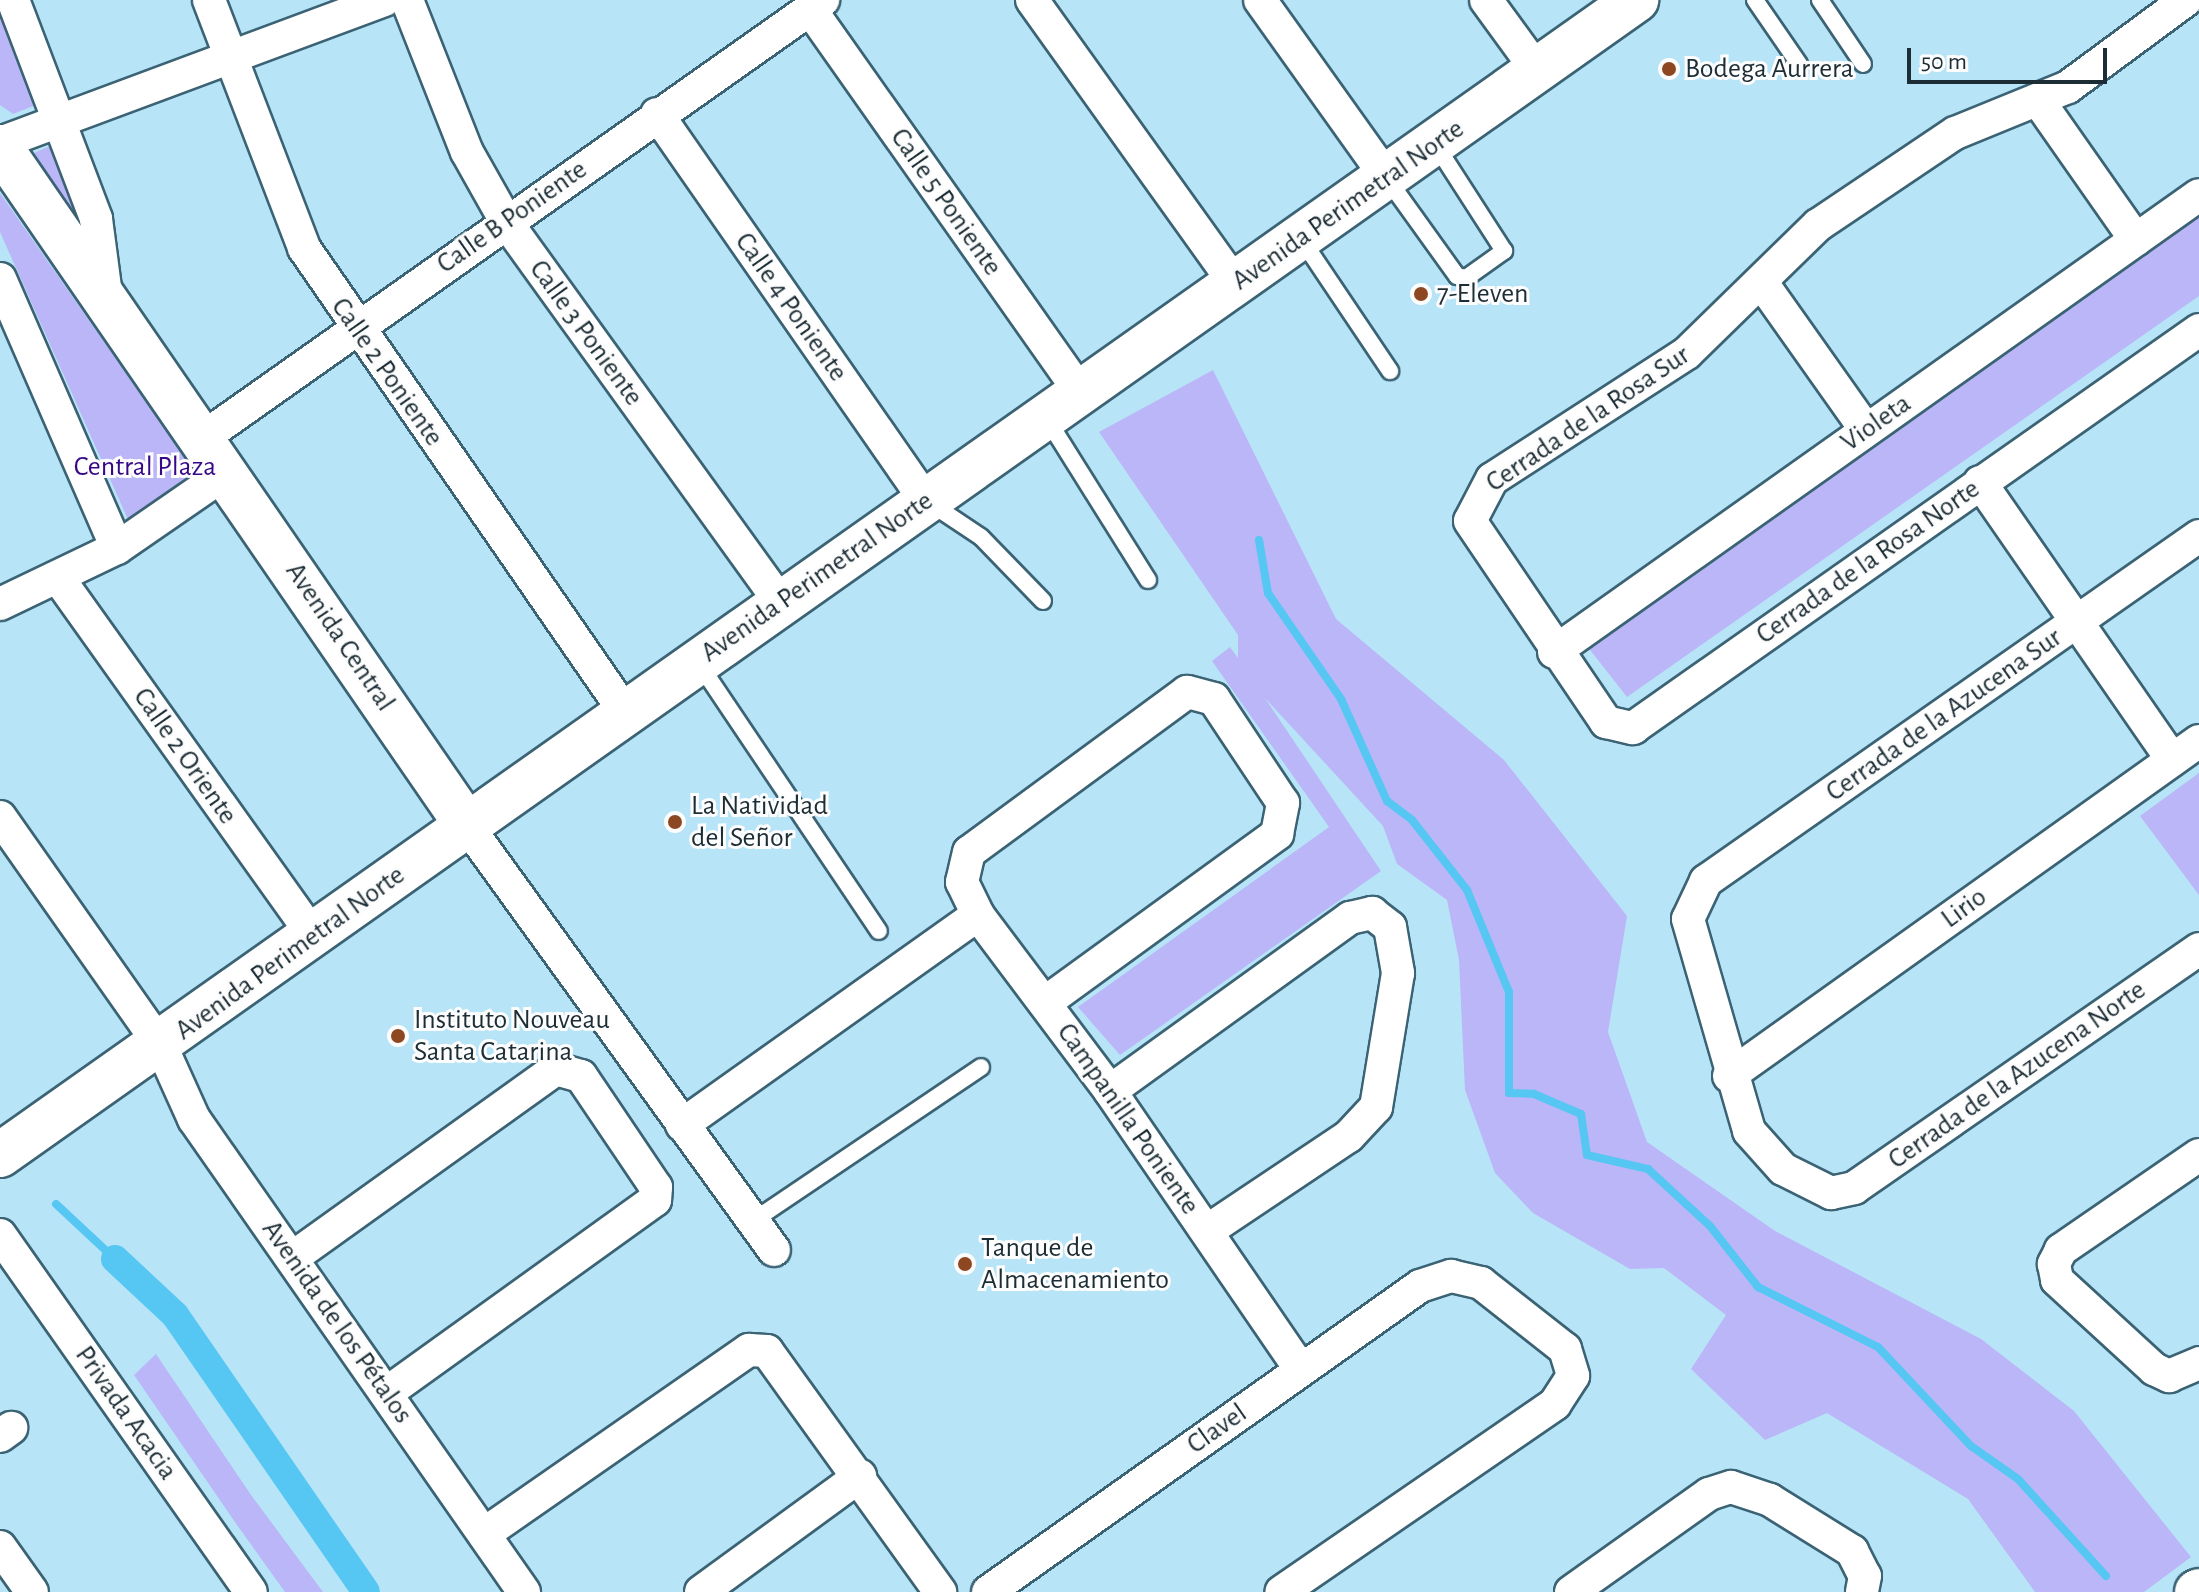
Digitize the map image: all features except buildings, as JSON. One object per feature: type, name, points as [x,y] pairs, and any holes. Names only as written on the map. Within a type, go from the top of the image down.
[{"type":"street","points":[[13,0],[96,219],[106,295]]},
{"type":"street","name":"Calle 2 Poniente","points":[[209,0],[304,248],[354,326],[625,712]]},
{"type":"street","points":[[0,145],[384,0]]},
{"type":"street","name":"Calle 3 Poniente","points":[[407,0],[467,152],[507,223],[781,603]]},
{"type":"street","points":[[1032,0],[1236,285]]},
{"type":"street","points":[[1260,0],[1387,178]]},
{"type":"street","points":[[1486,0],[1537,70]]},
{"type":"street","name":"Avenida Perimetral Norte","points":[[4,1144],[161,1046],[312,934],[468,827],[625,712],[1065,407],[1636,0]]},
{"type":"street","name":"Cerrada de la Rosa Sur","points":[[1554,652],[1475,537],[1471,509],[1479,493],[1687,353],[1818,225],[1955,133],[2040,103],[2186,0]]},
{"type":"street","name":"Calle B Poniente","points":[[0,604],[59,579],[117,548],[354,326],[507,223],[816,4]]},
{"type":"street","name":"Calle 5 Poniente","points":[[816,4],[1065,407]]},
{"type":"street","points":[[2040,103],[2136,240]]},
{"type":"street","name":"Calle 4 Poniente","points":[[657,114],[926,501]]},
{"type":"street","name":"Avenida Central","points":[[0,145],[106,295],[468,827],[774,1250]]},
{"type":"street","name":"Violeta","points":[[1554,652],[2199,195]]},
{"type":"street","points":[[0,279],[117,548]]},
{"type":"street","points":[[1762,283],[1866,430]]},
{"type":"street","name":"Cerrada de la Rosa Norte","points":[[1554,652],[1606,722],[1633,728],[2199,330]]},
{"type":"street","points":[[1980,482],[2080,619],[2172,759]]},
{"type":"street","name":"Cerrada de la Azucena Sur","points":[[1729,1076],[1688,919],[1694,899],[1706,881],[2199,536]]},
{"type":"street","name":"Calle 2 Oriente","points":[[59,579],[312,934]]},
{"type":"street","name":"Campanilla Poniente","points":[[1046,1002],[1264,848],[1284,818],[1276,788],[1214,699],[1187,692],[969,852],[961,868],[978,915],[1110,1091],[1301,1370]]},
{"type":"street","name":"Lirio","points":[[1729,1076],[2199,741]]},
{"type":"street","name":"Avenida de los Pétalos","points":[[0,817],[161,1046],[194,1119],[524,1592]]},
{"type":"street","points":[[1110,1091],[1350,918],[1372,913],[1390,927],[1398,957],[1389,1057],[1376,1107],[1349,1136],[1207,1231]]},
{"type":"street","points":[[682,1125],[978,915]]},
{"type":"street","name":"Cerrada de la Azucena Norte","points":[[1729,1076],[1763,1151],[1831,1193],[1854,1188],[2199,949]]},
{"type":"street","points":[[292,1258],[556,1069],[571,1070],[656,1187],[655,1200],[386,1393]]},
{"type":"street","points":[[2199,1155],[2061,1250],[2054,1264],[2057,1280],[2169,1376],[2199,1363]]},
{"type":"street","name":"Privada Acacia","points":[[0,1235],[251,1592]]},
{"type":"street","name":"Clavel","points":[[988,1592],[1420,1286],[1451,1276],[1499,1291],[1565,1349],[1573,1376],[1555,1404],[1281,1592]]},
{"type":"street","points":[[484,1534],[749,1350],[767,1351],[860,1476],[940,1592]]},
{"type":"street","points":[[701,1592],[860,1476]]},
{"type":"street","points":[[1571,1592],[1709,1494],[1731,1487],[1770,1500],[1852,1551],[1863,1584]]},
{"type":"street","points":[[0,1547],[32,1592]]},
{"type":"lane","points":[[1755,0],[1799,64]]},
{"type":"lane","points":[[1820,0],[1863,64]]},
{"type":"lane","points":[[1387,178],[1457,276],[1466,278],[1504,251],[1435,144]]},
{"type":"lane","points":[[1301,238],[1390,371]]},
{"type":"lane","points":[[1065,407],[1148,580]]},
{"type":"lane","points":[[926,501],[981,537],[1043,601]]},
{"type":"lane","points":[[697,661],[879,931]]},
{"type":"lane","points":[[753,1221],[981,1067]]},
{"type":"green space","points":[[0,0],[36,105],[13,114],[0,105]]},
{"type":"green space","points":[[50,146],[75,203],[76,217],[34,153]]},
{"type":"green space","name":"Central Plaza","points":[[0,193],[197,475],[130,524],[0,232]]},
{"type":"green space","points":[[2199,214],[2199,296],[1627,697],[1587,646]]},
{"type":"green space","points":[[1213,370],[1336,619],[1504,760],[1627,916],[1608,1032],[1647,1142],[1775,1231],[1981,1339],[2074,1411],[2191,1557],[2144,1592],[2035,1592],[1968,1499],[1827,1413],[1765,1440],[1691,1369],[1726,1315],[1664,1268],[1630,1269],[1533,1213],[1495,1173],[1465,1090],[1459,960],[1447,900],[1397,864],[1383,826],[1265,698],[1381,871],[1120,1055],[1078,1007],[1329,827],[1212,661],[1230,647],[1238,658],[1238,635],[1099,432]]},
{"type":"green space","points":[[2199,773],[2199,895],[2140,816]]},
{"type":"green space","points":[[156,1354],[251,1495],[323,1592],[285,1592],[237,1525],[134,1375]]},
{"type":"waterway","points":[[1259,540],[1268,593],[1341,699],[1387,801],[1412,820],[1467,890],[1509,992],[1509,1093],[1534,1094],[1581,1114],[1587,1155],[1648,1169],[1710,1226],[1758,1287],[1878,1347],[1971,1446],[2018,1479],[2106,1576]]},
{"type":"waterway","points":[[56,1204],[115,1259]]},
{"type":"waterway","points":[[115,1259],[175,1315],[366,1592]]},
{"type":"place","name":"Bodega Aurrera","points":[[1669,69]]},
{"type":"place","name":"7-Eleven","points":[[1421,294]]},
{"type":"place","name":"La Natividad del Señor","points":[[675,822]]},
{"type":"place","name":"Instituto Nouveau Santa Catarina","points":[[398,1036]]},
{"type":"place","name":"Tanque de Almacenamiento","points":[[965,1264]]}]
